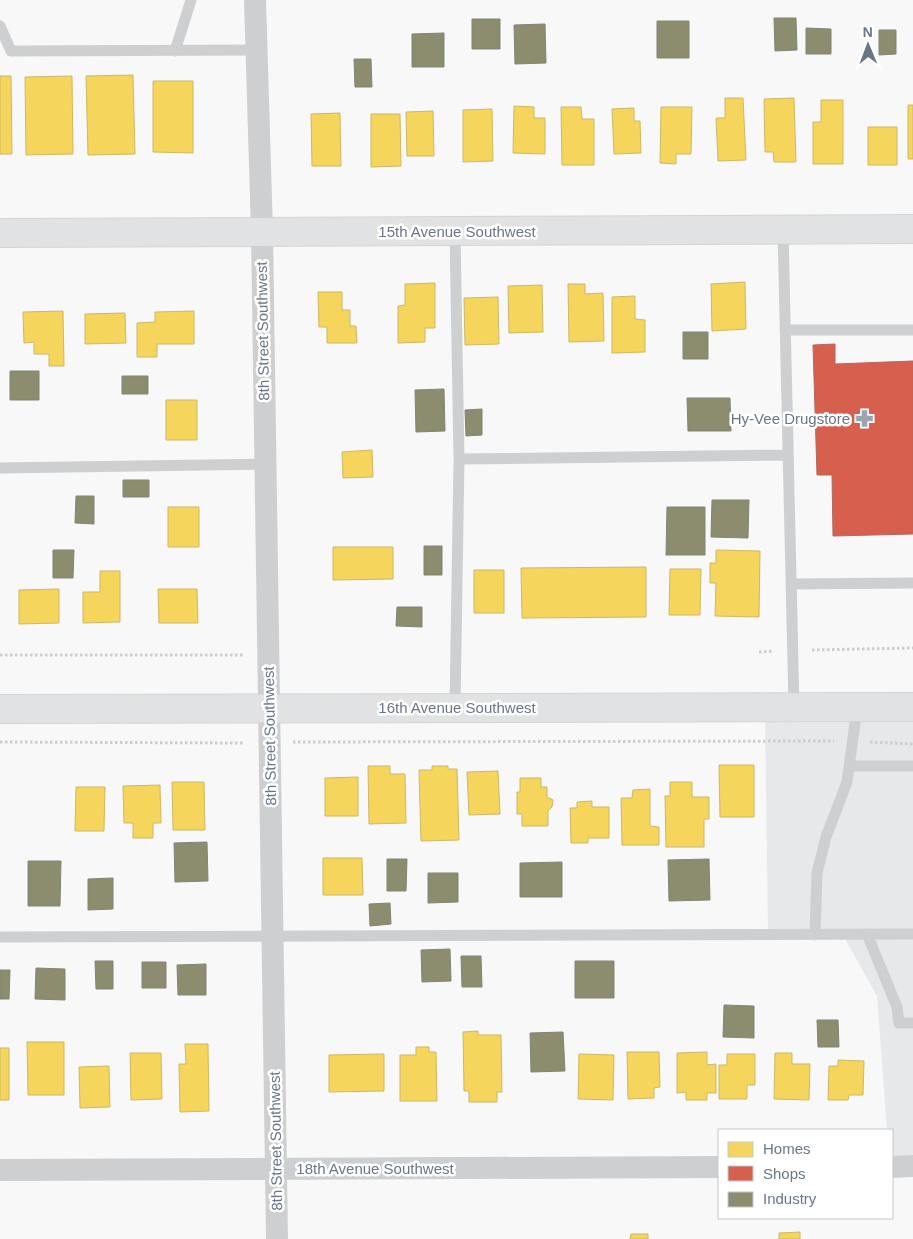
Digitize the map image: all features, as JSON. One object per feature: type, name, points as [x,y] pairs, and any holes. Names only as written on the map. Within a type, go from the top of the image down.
[{"type":"main road","name":"15th Avenue Southwest","points":[[0,233],[913,229]]},
{"type":"main road","name":"16th Avenue Southwest","points":[[0,709],[913,707]]},
{"type":"street","name":"8th Street Southwest","points":[[255,0],[262,232],[277,1239]]},
{"type":"street","points":[[893,1167],[913,1166]]},
{"type":"street","name":"18th Avenue Southwest","points":[[0,1170],[718,1167]]},
{"type":"lane","points":[[175,51],[191,0]]},
{"type":"lane","points":[[0,26],[11,51],[256,50]]},
{"type":"lane","points":[[782,230],[794,707]]},
{"type":"lane","points":[[455,232],[459,459],[455,708]]},
{"type":"lane","points":[[785,330],[913,330]]},
{"type":"lane","points":[[459,459],[788,455]]},
{"type":"lane","points":[[0,468],[265,464]]},
{"type":"lane","points":[[791,584],[913,583]]},
{"type":"lane","points":[[815,934],[817,873],[826,837],[847,782],[857,708]]},
{"type":"lane","points":[[849,766],[913,766]]},
{"type":"lane","points":[[867,934],[897,1007],[899,1023],[913,1023]]},
{"type":"lane","points":[[0,937],[913,934]]},
{"type":"path","points":[[759,652],[913,648]]},
{"type":"path","points":[[0,655],[268,655]]},
{"type":"path","points":[[292,742],[852,741],[913,744]]},
{"type":"path","points":[[0,742],[244,743]]},
{"type":"shaded area","points":[[765,707],[913,707],[913,1166],[893,1167],[893,1129],[887,1129],[877,996],[843,935],[768,930]]},
{"type":"building: Homes","points":[[133,75],[135,154],[88,155],[86,76]]},
{"type":"building: Homes","points":[[0,76],[11,76],[12,154],[0,154]]},
{"type":"building: Homes","points":[[72,76],[73,154],[26,155],[25,77]]},
{"type":"building: Homes","points":[[153,81],[193,81],[193,153],[153,152]]},
{"type":"building: Homes","points":[[725,98],[743,98],[746,160],[718,161],[716,118],[725,118]]},
{"type":"building: Homes","points":[[794,98],[796,162],[774,162],[773,152],[765,152],[764,99]]},
{"type":"building: Homes","points":[[821,100],[843,100],[843,164],[813,164],[813,122],[821,122]]},
{"type":"building: Homes","points":[[908,105],[913,105],[913,159],[908,159]]},
{"type":"building: Homes","points":[[514,106],[534,107],[534,118],[545,118],[545,154],[513,153]]},
{"type":"building: Homes","points":[[561,107],[581,107],[582,119],[594,119],[594,165],[562,165]]},
{"type":"building: Homes","points":[[661,107],[692,107],[691,154],[676,154],[676,164],[660,163]]},
{"type":"building: Homes","points":[[634,108],[634,121],[640,121],[641,153],[614,154],[612,109]]},
{"type":"building: Homes","points":[[492,109],[493,161],[463,162],[463,110]]},
{"type":"building: Homes","points":[[433,111],[434,156],[407,156],[406,112]]},
{"type":"building: Homes","points":[[340,113],[341,166],[312,166],[311,114]]},
{"type":"building: Homes","points":[[371,114],[400,114],[401,166],[371,167]]},
{"type":"building: Homes","points":[[868,127],[897,127],[897,165],[868,165]]},
{"type":"building: Homes","points":[[745,282],[746,329],[712,331],[711,284]]},
{"type":"building: Homes","points":[[435,283],[435,328],[425,328],[425,342],[398,343],[398,306],[405,305],[405,284]]},
{"type":"building: Homes","points":[[568,284],[585,284],[585,294],[603,293],[604,341],[569,342]]},
{"type":"building: Homes","points":[[542,285],[543,332],[509,333],[508,286]]},
{"type":"building: Homes","points":[[318,292],[342,292],[342,310],[350,310],[350,326],[356,326],[357,343],[327,343],[327,327],[319,327]]},
{"type":"building: Homes","points":[[635,296],[635,319],[645,320],[645,352],[612,353],[612,297]]},
{"type":"building: Homes","points":[[498,297],[499,344],[465,345],[464,298]]},
{"type":"building: Homes","points":[[63,311],[64,366],[49,366],[49,354],[34,354],[34,342],[24,343],[23,312]]},
{"type":"building: Homes","points":[[194,311],[194,344],[157,344],[157,357],[137,357],[137,323],[155,322],[155,312]]},
{"type":"building: Homes","points":[[125,313],[126,343],[85,344],[85,314]]},
{"type":"building: Homes","points":[[166,400],[197,400],[197,440],[166,440]]},
{"type":"building: Homes","points":[[372,450],[373,477],[343,478],[342,452]]},
{"type":"building: Homes","points":[[168,507],[199,507],[199,547],[168,547]]},
{"type":"building: Homes","points":[[333,547],[393,547],[393,579],[333,580]]},
{"type":"building: Homes","points":[[716,550],[760,551],[759,617],[715,616],[716,583],[710,583],[710,563],[716,563]]},
{"type":"building: Homes","points":[[646,567],[646,617],[522,618],[521,568]]},
{"type":"building: Homes","points":[[670,569],[701,569],[700,615],[669,615]]},
{"type":"building: Homes","points":[[474,570],[504,570],[504,613],[474,613]]},
{"type":"building: Homes","points":[[100,571],[120,571],[120,622],[83,623],[83,592],[100,592]]},
{"type":"building: Homes","points":[[59,589],[59,623],[19,624],[19,590]]},
{"type":"building: Homes","points":[[158,589],[197,589],[198,623],[159,623]]},
{"type":"building: Homes","points":[[719,765],[754,765],[754,817],[720,817]]},
{"type":"building: Homes","points":[[368,766],[390,766],[390,774],[405,774],[406,823],[369,824]]},
{"type":"building: Homes","points":[[432,766],[448,766],[448,769],[457,769],[459,840],[421,841],[419,770],[432,770]]},
{"type":"building: Homes","points":[[498,771],[500,814],[469,815],[467,772]]},
{"type":"building: Homes","points":[[358,777],[358,816],[325,816],[325,778]]},
{"type":"building: Homes","points":[[520,778],[541,778],[541,787],[547,787],[547,797],[553,800],[552,807],[548,811],[548,826],[522,826],[522,814],[517,814],[517,792],[520,792]]},
{"type":"building: Homes","points":[[172,782],[204,782],[205,830],[173,830]]},
{"type":"building: Homes","points":[[670,782],[692,782],[692,797],[709,797],[709,819],[704,819],[704,847],[666,847],[665,796],[670,796]]},
{"type":"building: Homes","points":[[160,785],[161,823],[153,823],[153,838],[133,838],[133,823],[124,823],[123,786]]},
{"type":"building: Homes","points":[[76,787],[105,787],[104,831],[75,831]]},
{"type":"building: Homes","points":[[650,789],[650,826],[659,827],[659,845],[622,845],[621,798],[632,798],[633,790]]},
{"type":"building: Homes","points":[[592,801],[592,807],[609,807],[609,838],[588,838],[588,843],[571,843],[570,808],[577,808],[577,802]]},
{"type":"building: Homes","points":[[323,858],[362,858],[363,895],[323,895]]},
{"type":"building: Homes","points":[[478,1031],[478,1035],[501,1035],[502,1092],[497,1092],[497,1102],[469,1102],[469,1091],[464,1091],[463,1032]]},
{"type":"building: Homes","points":[[27,1042],[64,1042],[64,1095],[28,1095]]},
{"type":"building: Homes","points":[[185,1044],[208,1044],[209,1111],[180,1112],[179,1064],[186,1064]]},
{"type":"building: Homes","points":[[416,1047],[429,1047],[429,1052],[436,1052],[437,1101],[400,1101],[400,1055],[416,1055]]},
{"type":"building: Homes","points":[[0,1048],[9,1048],[9,1100],[0,1100]]},
{"type":"building: Homes","points":[[627,1052],[659,1052],[660,1087],[654,1088],[654,1098],[628,1099]]},
{"type":"building: Homes","points":[[707,1052],[707,1065],[716,1064],[716,1093],[707,1093],[707,1100],[686,1100],[686,1092],[677,1093],[677,1053]]},
{"type":"building: Homes","points":[[130,1053],[161,1053],[162,1099],[131,1100]]},
{"type":"building: Homes","points":[[775,1053],[792,1053],[792,1064],[810,1064],[809,1100],[774,1099]]},
{"type":"building: Homes","points":[[384,1054],[384,1091],[329,1092],[329,1055]]},
{"type":"building: Homes","points":[[579,1054],[614,1055],[613,1100],[578,1099]]},
{"type":"building: Homes","points":[[727,1054],[755,1054],[755,1085],[747,1085],[747,1099],[719,1099],[719,1065],[727,1065]]},
{"type":"building: Homes","points":[[838,1060],[864,1061],[863,1095],[849,1095],[848,1100],[828,1100],[829,1066],[838,1066]]},
{"type":"building: Homes","points":[[109,1066],[110,1107],[80,1108],[79,1067]]},
{"type":"building: Homes","points":[[800,1232],[800,1239],[779,1239],[779,1233]]},
{"type":"building: Homes","points":[[631,1234],[648,1234],[648,1239],[630,1239]]},
{"type":"building: Shops","name":"Hy-Vee Drugstore","points":[[835,344],[835,364],[913,361],[913,534],[833,536],[832,475],[817,475],[813,345]]},
{"type":"building: Industry","points":[[774,18],[796,18],[797,50],[775,51]]},
{"type":"building: Industry","points":[[472,19],[500,19],[500,49],[472,49]]},
{"type":"building: Industry","points":[[657,21],[689,21],[689,58],[657,58]]},
{"type":"building: Industry","points":[[545,24],[546,63],[515,64],[514,25]]},
{"type":"building: Industry","points":[[806,28],[831,29],[831,54],[806,54]]},
{"type":"building: Industry","points":[[879,30],[896,30],[896,54],[879,55]]},
{"type":"building: Industry","points":[[444,33],[444,67],[412,67],[412,34]]},
{"type":"building: Industry","points":[[354,59],[371,59],[372,87],[355,87]]},
{"type":"building: Industry","points":[[683,332],[708,332],[708,359],[683,359]]},
{"type":"building: Industry","points":[[10,371],[39,371],[39,400],[10,400]]},
{"type":"building: Industry","points":[[122,376],[148,376],[148,394],[122,394]]},
{"type":"building: Industry","points":[[444,389],[445,431],[416,432],[415,390]]},
{"type":"building: Industry","points":[[687,398],[730,398],[731,431],[688,431]]},
{"type":"building: Industry","points":[[482,409],[482,435],[466,436],[465,410]]},
{"type":"building: Industry","points":[[123,480],[149,480],[149,497],[123,497]]},
{"type":"building: Industry","points":[[76,496],[94,496],[94,524],[75,523]]},
{"type":"building: Industry","points":[[712,500],[749,500],[748,538],[711,537]]},
{"type":"building: Industry","points":[[667,507],[705,507],[705,555],[666,555]]},
{"type":"building: Industry","points":[[424,546],[442,546],[442,575],[424,575]]},
{"type":"building: Industry","points":[[53,550],[74,550],[73,578],[53,578]]},
{"type":"building: Industry","points":[[397,607],[422,607],[422,627],[396,626]]},
{"type":"building: Industry","points":[[207,842],[208,881],[175,882],[174,843]]},
{"type":"building: Industry","points":[[387,859],[407,859],[406,891],[387,891]]},
{"type":"building: Industry","points":[[709,859],[710,900],[669,901],[668,860]]},
{"type":"building: Industry","points":[[28,861],[61,861],[60,906],[28,906]]},
{"type":"building: Industry","points":[[562,862],[562,897],[520,897],[520,863]]},
{"type":"building: Industry","points":[[428,873],[458,873],[458,902],[428,903]]},
{"type":"building: Industry","points":[[113,878],[113,909],[88,910],[88,879]]},
{"type":"building: Industry","points":[[390,903],[391,924],[370,926],[369,904]]},
{"type":"building: Industry","points":[[450,949],[451,981],[422,982],[421,950]]},
{"type":"building: Industry","points":[[461,956],[481,956],[482,987],[462,987]]},
{"type":"building: Industry","points":[[95,961],[113,961],[113,989],[96,989]]},
{"type":"building: Industry","points":[[575,961],[614,961],[614,998],[575,998]]},
{"type":"building: Industry","points":[[142,962],[166,962],[166,988],[142,988]]},
{"type":"building: Industry","points":[[206,964],[206,995],[178,995],[177,965]]},
{"type":"building: Industry","points":[[36,968],[65,969],[65,1000],[35,999]]},
{"type":"building: Industry","points":[[0,970],[10,970],[9,999],[0,999]]},
{"type":"building: Industry","points":[[724,1005],[754,1006],[754,1038],[723,1037]]},
{"type":"building: Industry","points":[[817,1020],[838,1020],[839,1047],[818,1047]]},
{"type":"building: Industry","points":[[563,1032],[565,1071],[531,1072],[530,1033]]},
{"type":"place","name":"Hy-Vee Drugstore","points":[[864,419]]}]
